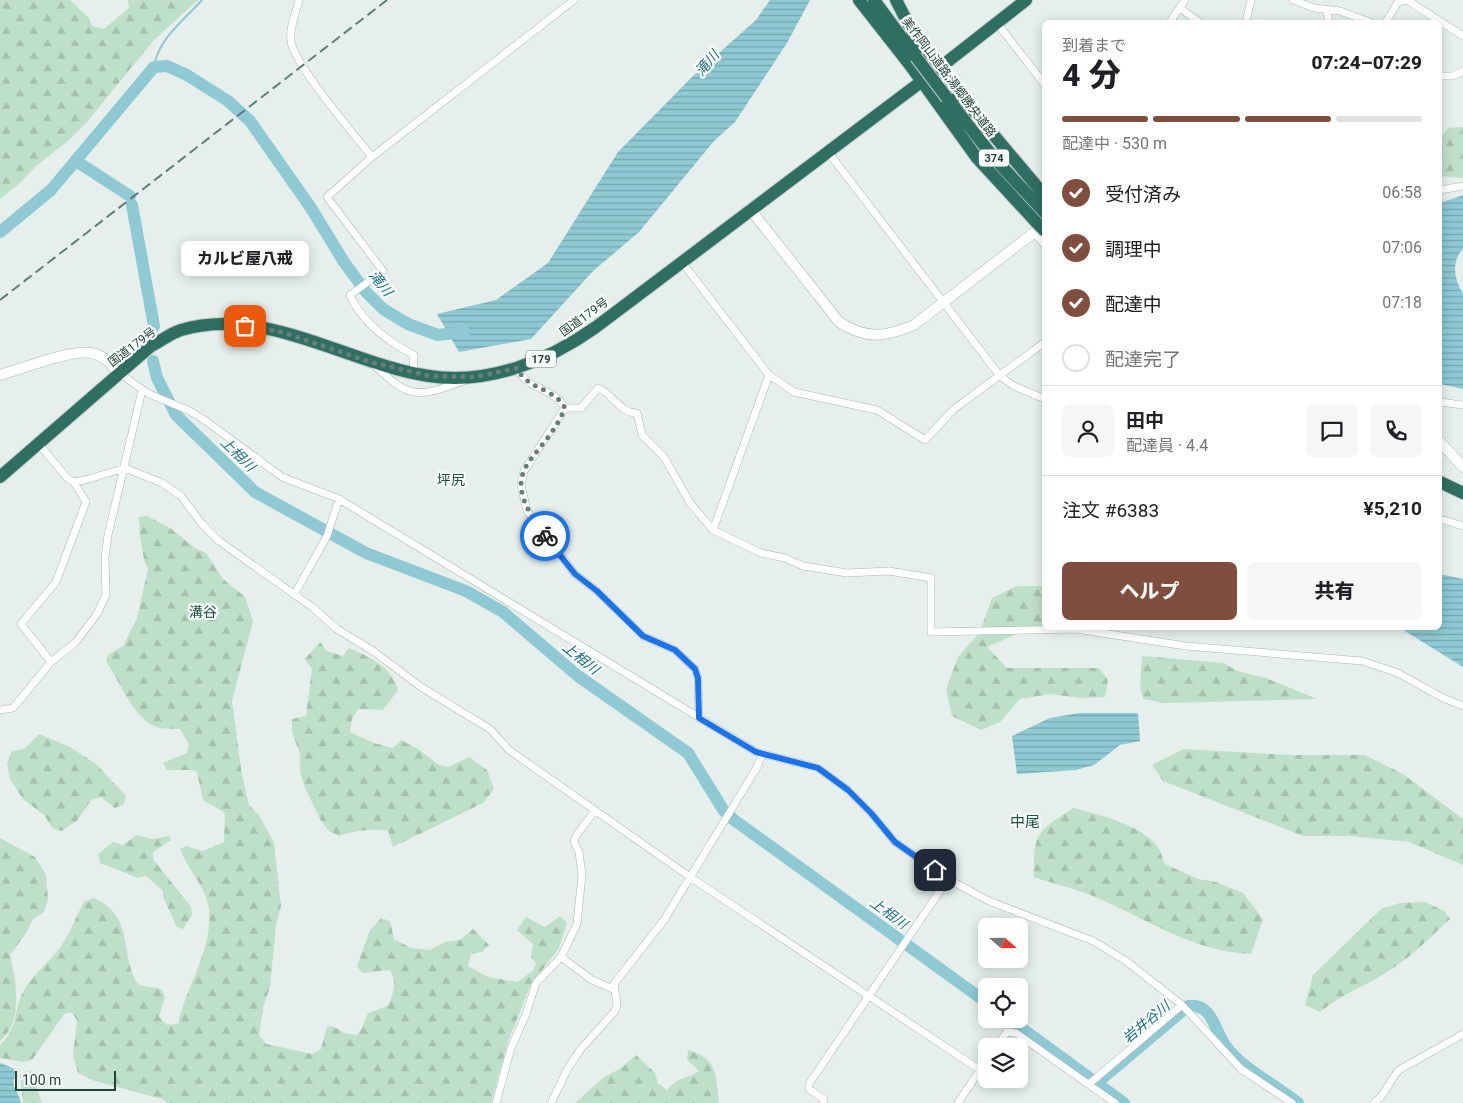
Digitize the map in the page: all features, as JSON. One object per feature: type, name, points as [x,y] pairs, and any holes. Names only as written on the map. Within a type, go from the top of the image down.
[{"type":"highway","points":[[859,0],[910,65],[920,82],[977,158],[1041,225]]},
{"type":"highway","name":"美作岡山道路;湯郷勝央道路","points":[[874,0],[994,158],[1041,225]]},
{"type":"highway","points":[[896,0],[912,31],[938,69],[1042,192]]},
{"type":"highway","name":"国道179号","points":[[0,477],[151,346],[180,330],[207,326],[245,326],[282,332],[370,362],[430,376],[475,377],[517,368],[545,358],[570,345],[938,69],[1026,0]]},
{"type":"highway","points":[[1442,476],[1463,486]]},
{"type":"highway","points":[[1442,483],[1463,493]]},
{"type":"street","points":[[299,0],[291,30],[292,49],[305,70],[372,157]]},
{"type":"street","points":[[413,372],[414,355],[396,346],[372,327],[356,310],[350,295],[383,271],[327,197],[372,157],[574,0]]},
{"type":"street","points":[[1171,20],[1185,0]]},
{"type":"street","points":[[1247,20],[1252,0]]},
{"type":"street","points":[[1293,0],[1340,11],[1365,20]]},
{"type":"street","points":[[1387,20],[1398,2],[1407,0],[1438,20]]},
{"type":"street","points":[[1180,8],[1196,20]]},
{"type":"street","points":[[1326,9],[1329,20]]},
{"type":"street","points":[[1442,22],[1463,36]]},
{"type":"street","points":[[997,23],[1042,81]]},
{"type":"street","points":[[1442,76],[1453,76],[1463,71]]},
{"type":"street","points":[[828,152],[1000,376],[1014,386],[1042,398]]},
{"type":"street","points":[[1442,190],[1463,186]]},
{"type":"street","points":[[750,209],[839,322],[850,329],[870,335],[892,334],[914,325],[1041,225]]},
{"type":"street","points":[[681,261],[769,375],[794,392],[877,410],[925,440],[954,409],[1042,344]]},
{"type":"street","points":[[0,375],[77,353],[90,353],[103,357],[119,373],[142,390],[206,421],[282,477],[340,499],[762,755],[818,768],[854,796],[895,842],[948,879],[989,901],[1093,941],[1110,950],[1184,1007],[1241,1069],[1292,1103]]},
{"type":"street","points":[[370,362],[404,391],[420,393],[444,388],[475,377]]},
{"type":"street","points":[[517,368],[522,378],[551,395],[565,408],[581,408],[598,388],[603,390],[624,409],[637,413],[642,435],[664,457],[690,503],[713,530],[761,553],[785,558],[803,566],[846,573],[889,571],[931,578],[931,632],[1042,630]]},
{"type":"street","points":[[713,530],[769,375]]},
{"type":"street","points":[[0,710],[13,708],[51,662],[76,642],[102,606],[106,588],[106,545],[142,390]]},
{"type":"street","points":[[1442,402],[1463,405]]},
{"type":"street","points":[[565,408],[524,471],[521,485],[527,511],[575,574],[597,591],[643,636],[675,650],[695,669],[698,678],[699,718]]},
{"type":"street","points":[[38,444],[68,479],[74,482],[86,502],[69,551],[52,588],[21,624],[51,662]]},
{"type":"street","points":[[1442,444],[1463,466]]},
{"type":"street","points":[[74,482],[125,468],[162,483],[181,496],[202,524],[219,541],[294,595],[337,629],[373,651],[420,688],[490,729],[510,750],[690,877],[978,1069]]},
{"type":"street","points":[[294,595],[329,533],[340,499]]},
{"type":"street","points":[[1442,520],[1463,526]]},
{"type":"street","points":[[1082,630],[1186,646],[1362,661],[1398,673],[1441,697],[1463,706]]},
{"type":"street","points":[[613,989],[622,972],[664,920],[726,820],[756,769],[762,755]]},
{"type":"street","points":[[496,1103],[511,1048],[526,1014],[536,983],[561,957],[577,924],[582,875],[579,852],[574,842],[576,836],[595,810]]},
{"type":"street","points":[[823,1103],[824,1099],[809,1089],[810,1084],[948,879]]},
{"type":"street","points":[[551,1103],[567,1070],[580,1050],[615,1011],[617,997],[613,989],[592,980],[561,957]]},
{"type":"street","points":[[1092,1081],[1184,1007]]},
{"type":"street","points":[[1001,1038],[1007,1032],[1012,1032],[1022,1038]]},
{"type":"street","points":[[1374,1103],[1381,1098],[1390,1079],[1398,1070],[1463,1034]]},
{"type":"street","points":[[1028,1042],[1092,1081],[1115,1103]]},
{"type":"street","points":[[958,1103],[978,1073]]},
{"type":"green space","points":[[0,0],[70,0],[89,18],[92,26],[104,29],[129,8],[128,0],[198,0],[154,40],[86,123],[0,199]]},
{"type":"green space","points":[[1463,127],[1463,178],[1442,176],[1442,136],[1448,128]]},
{"type":"green space","points":[[147,516],[170,528],[195,548],[206,553],[223,579],[245,597],[253,621],[232,701],[242,775],[249,805],[259,815],[274,843],[281,906],[276,925],[270,987],[264,1004],[259,1035],[266,1044],[312,1054],[321,1049],[327,1027],[332,1026],[345,1033],[357,1035],[368,1013],[388,1006],[394,988],[390,970],[362,973],[357,966],[370,930],[381,918],[390,921],[394,939],[411,948],[430,950],[445,942],[460,940],[473,929],[489,945],[482,952],[471,954],[468,966],[488,977],[517,982],[533,971],[536,963],[531,957],[533,944],[517,930],[526,917],[545,927],[560,916],[567,923],[559,948],[530,986],[508,1042],[491,1103],[168,1103],[162,1099],[95,1081],[78,1073],[73,1055],[77,1020],[72,1013],[65,1013],[32,1060],[23,1062],[0,1058],[0,1045],[11,1030],[22,994],[63,943],[84,902],[93,898],[107,905],[116,915],[125,938],[129,963],[139,985],[161,989],[165,997],[159,1017],[167,1025],[178,1024],[204,950],[208,935],[208,904],[203,890],[180,849],[186,846],[203,851],[224,842],[225,813],[203,800],[197,772],[192,770],[167,770],[163,763],[187,753],[189,744],[180,729],[160,728],[143,718],[128,700],[106,661],[108,655],[123,646],[137,618],[148,569],[144,560],[139,517]]},
{"type":"green space","points":[[1017,586],[1042,586],[1042,629],[1017,634],[987,647],[1007,668],[1099,668],[1108,680],[1105,697],[1080,698],[1050,694],[1020,699],[1000,722],[981,730],[952,716],[946,689],[958,657],[980,632],[992,598]]},
{"type":"green space","points":[[320,642],[327,651],[343,656],[349,648],[379,663],[395,682],[398,690],[383,710],[358,709],[352,719],[350,732],[374,743],[393,748],[401,740],[418,749],[439,765],[449,767],[469,757],[487,770],[494,789],[483,803],[393,847],[388,831],[363,830],[339,836],[329,831],[321,821],[306,790],[300,773],[300,754],[292,732],[292,719],[306,716],[312,669],[305,659]]},
{"type":"green space","points":[[1142,656],[1224,663],[1237,671],[1266,678],[1317,699],[1164,703],[1143,699],[1140,685]]},
{"type":"green space","points":[[39,734],[70,747],[96,764],[126,796],[124,804],[115,808],[101,797],[91,800],[77,821],[61,831],[53,829],[44,815],[23,799],[10,779],[7,764],[12,751],[24,749]]},
{"type":"green space","points":[[1183,749],[1292,755],[1365,755],[1403,774],[1463,819],[1463,865],[1409,842],[1350,836],[1303,836],[1163,781],[1152,765]]},
{"type":"green space","points":[[1073,808],[1118,821],[1141,832],[1160,850],[1165,864],[1198,879],[1216,882],[1243,893],[1263,919],[1251,954],[1230,952],[1189,941],[1093,896],[1034,877],[1036,842],[1045,829]]},
{"type":"green space","points":[[137,835],[153,839],[169,836],[171,840],[153,852],[153,859],[191,907],[192,915],[183,929],[177,927],[163,897],[163,891],[146,876],[138,878],[100,863],[98,854],[113,842],[123,845]]},
{"type":"green space","points":[[0,838],[35,857],[46,875],[48,899],[44,912],[32,920],[27,932],[10,955],[16,989],[15,1012],[13,1023],[8,1033],[0,1041]]},
{"type":"green space","points":[[1425,902],[1444,911],[1450,919],[1414,952],[1381,976],[1337,1000],[1320,1012],[1305,1005],[1313,975],[1381,909],[1400,903]]},
{"type":"green space","points":[[688,1050],[698,1053],[705,1058],[714,1069],[719,1103],[575,1103],[603,1078],[621,1068],[636,1055],[655,1073],[658,1083],[667,1090],[679,1080],[699,1071],[687,1060]]},
{"type":"green space","points":[[31,1071],[42,1103],[23,1103],[20,1074]]},
{"type":"water","points":[[770,0],[810,0],[787,43],[735,122],[714,141],[639,232],[593,271],[531,339],[459,352],[437,314],[496,300],[548,263],[618,152],[692,77],[756,20]]},
{"type":"water","points":[[1463,195],[1463,249],[1457,259],[1455,271],[1463,293],[1463,389],[1442,384],[1442,202]]},
{"type":"water","points":[[1442,574],[1463,579],[1463,667],[1403,630],[1442,630]]},
{"type":"water","points":[[1079,713],[1138,713],[1140,741],[1120,745],[1094,765],[1076,770],[1017,774],[1012,736],[1050,718]]},
{"type":"water","points":[[0,1063],[13,1068],[16,1074],[14,1086],[21,1103],[0,1103]]},
{"type":"waterway","points":[[154,67],[156,57],[166,39],[202,0]]},
{"type":"waterway","name":"滝川","points":[[0,232],[51,190],[154,67],[167,66],[187,75],[228,101],[250,121],[311,208],[344,262],[366,292],[383,309],[408,324],[438,335],[465,332]]},
{"type":"waterway","name":"上相川","points":[[76,161],[130,196]]},
{"type":"waterway","name":"上相川","points":[[132,205],[154,326]]},
{"type":"waterway","name":"上相川","points":[[153,361],[157,378],[176,415],[255,492],[366,553],[466,591],[503,612],[578,676],[688,753],[724,811],[734,820],[978,996]]},
{"type":"waterway","name":"岩井谷川","points":[[1098,1082],[1188,1006],[1196,1006],[1208,1013],[1221,1039],[1232,1054],[1298,1103]]},
{"type":"waterway","name":"上相川","points":[[1021,1028],[1124,1103]]},
{"type":"railway","points":[[0,300],[387,0]]},
{"type":"way so far","points":[[245,326],[282,332],[370,362],[430,376],[475,377],[517,368],[522,378],[551,395],[565,408],[563,414],[528,462],[521,485],[522,498],[527,511],[545,536]]},
{"type":"place","name":"カルビ屋八戒","points":[[245,326]]},
{"type":"district","name":"坪尻","points":[[451,480]]},
{"type":"district","name":"溝谷","points":[[203,612]]},
{"type":"district","name":"中尾","points":[[1025,822]]},
{"type":"route","points":[[545,536],[565,564],[597,591],[643,636],[675,650],[695,669],[698,678],[699,718],[762,755],[818,768],[848,790],[871,813],[895,842],[935,870]]}]
